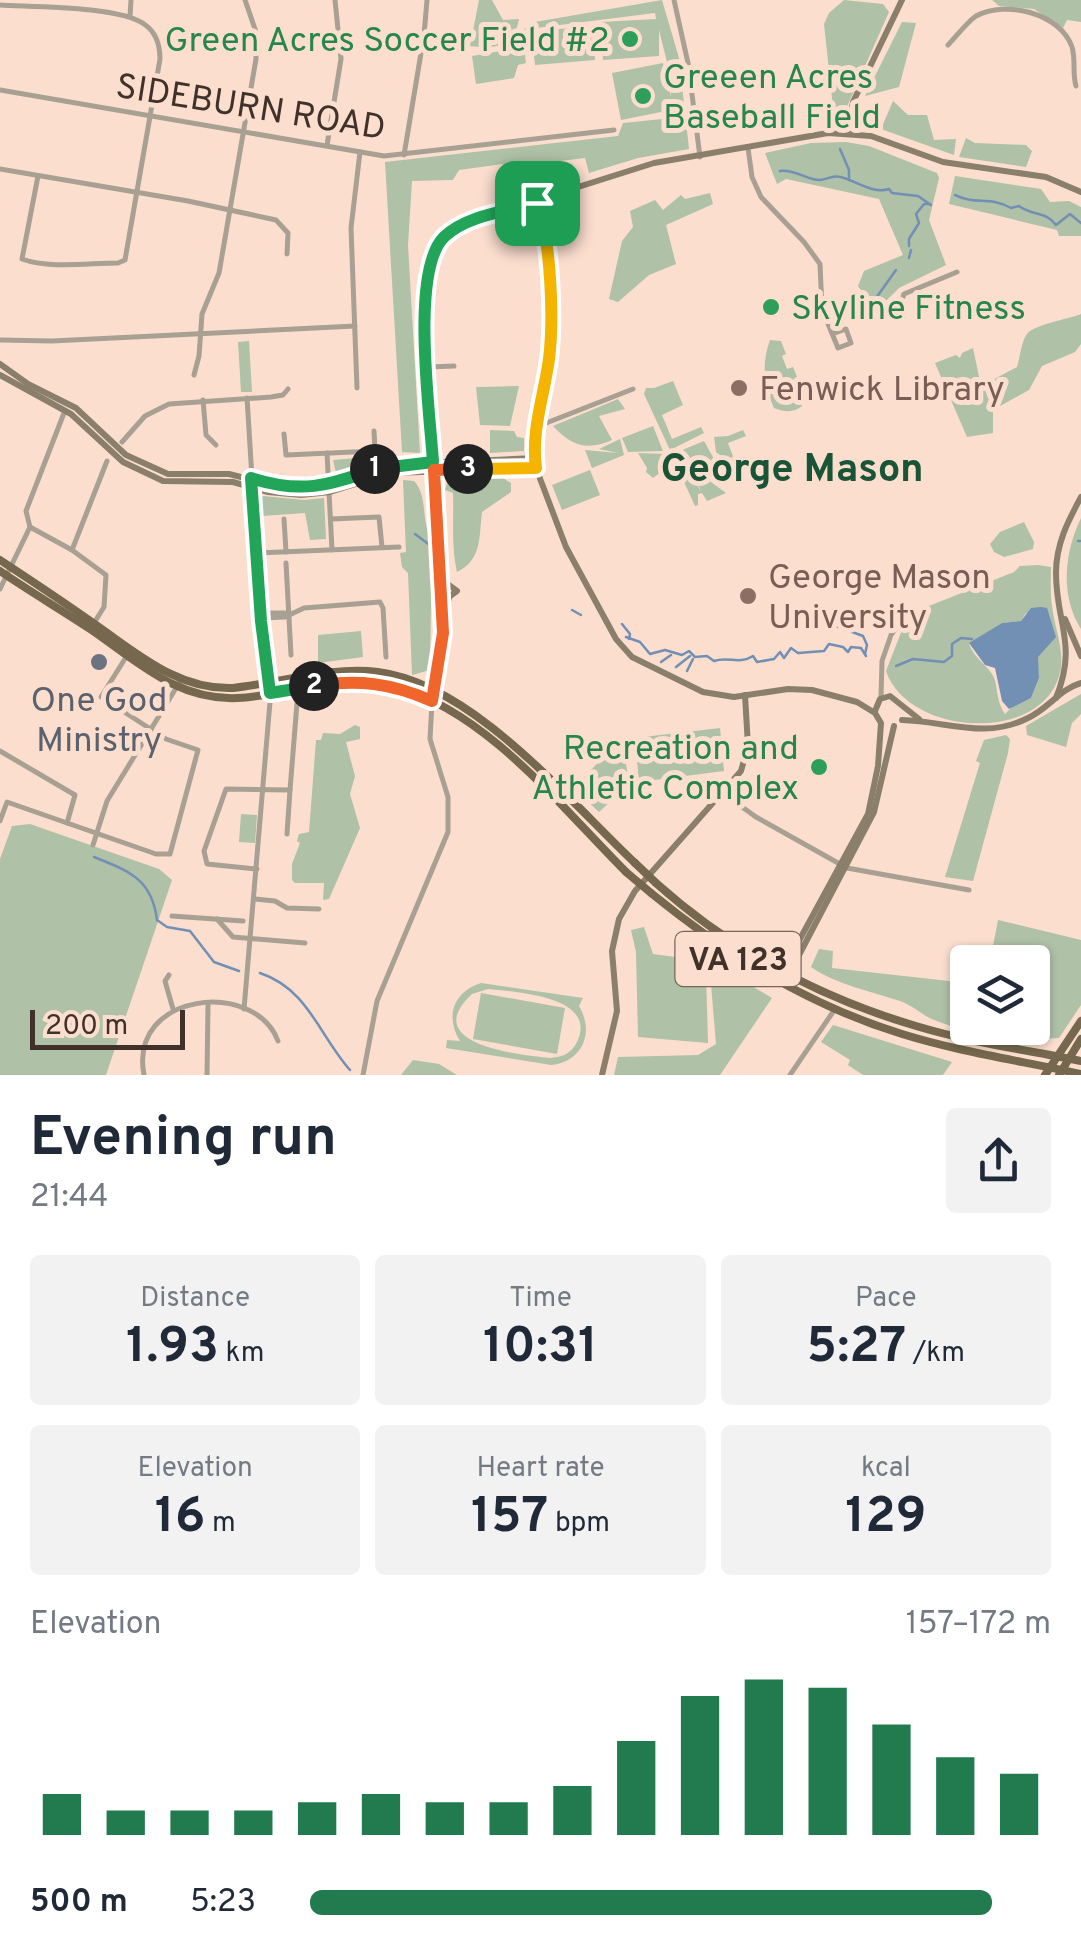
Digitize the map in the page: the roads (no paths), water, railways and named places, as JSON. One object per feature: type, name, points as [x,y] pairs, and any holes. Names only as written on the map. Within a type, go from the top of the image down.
[{"type":"main road","name":"VA 123","points":[[0,560],[5,571],[179,684],[218,698],[356,671],[395,675],[434,690],[494,728],[656,883],[723,937],[785,974],[828,996],[920,1028],[1081,1061]]},
{"type":"main road","name":"VA 123","points":[[5,571],[94,623],[129,652]]},
{"type":"main road","name":"VA 123","points":[[269,689],[364,680],[399,687],[432,701],[491,739],[626,872],[706,938],[746,964],[835,1009],[927,1041],[1048,1071],[1081,1074]]},
{"type":"main road","points":[[828,996],[835,1009],[860,1008]]},
{"type":"main road","points":[[1048,1071],[1081,1021]]},
{"type":"main road","points":[[1061,1072],[1081,1040]]},
{"type":"street","points":[[130,16],[131,0]]},
{"type":"street","points":[[194,375],[204,309],[219,273],[257,42],[245,0]]},
{"type":"street","points":[[326,146],[340,60],[335,0]]},
{"type":"street","points":[[404,155],[427,0]]},
{"type":"street","points":[[674,0],[686,51],[700,156]]},
{"type":"street","points":[[848,133],[853,102],[902,0]]},
{"type":"street","points":[[0,4],[130,16],[148,27],[159,46],[160,59],[123,262],[22,259],[38,176]]},
{"type":"street","points":[[948,45],[976,16],[989,11],[1034,12],[1052,23],[1071,44],[1076,86]]},
{"type":"street","points":[[424,35],[463,42]]},
{"type":"street","name":"SIDEBURN ROAD","points":[[0,90],[360,152],[404,155],[614,130]]},
{"type":"street","points":[[362,1075],[377,1001],[448,832],[448,797],[430,738],[442,645],[426,278],[434,251],[454,230],[470,221],[537,203],[646,165],[800,137],[848,133],[882,138],[943,162],[1046,177],[1081,192]]},
{"type":"street","points":[[748,148],[752,177],[764,202],[820,264],[822,309],[832,334]]},
{"type":"street","points":[[357,388],[351,228],[360,152]]},
{"type":"street","points":[[0,169],[280,222],[288,234],[286,254]]},
{"type":"street","points":[[537,203],[546,244],[550,346],[536,427],[536,463],[566,548],[622,647],[649,667],[703,692],[728,697],[812,690],[857,702],[875,713],[881,723],[872,799],[844,866]]},
{"type":"street","points":[[890,308],[901,302],[904,294],[958,272]]},
{"type":"street","points":[[0,340],[355,326]]},
{"type":"street","points":[[1,352],[9,341]]},
{"type":"street","points":[[0,364],[28,384],[76,408],[116,448],[146,466],[177,475],[230,474],[251,482]]},
{"type":"street","points":[[428,366],[454,366]]},
{"type":"street","points":[[0,375],[71,414],[115,456],[149,476],[175,482],[251,482],[330,489],[386,466],[536,463]]},
{"type":"street","points":[[536,427],[634,389]]},
{"type":"street","points":[[122,442],[145,416],[175,402],[282,395],[288,390]]},
{"type":"street","points":[[244,1009],[269,689],[260,616],[247,398]]},
{"type":"street","points":[[203,400],[206,434],[216,445]]},
{"type":"street","points":[[0,589],[5,571],[30,527],[26,512],[64,413]]},
{"type":"street","points":[[284,434],[286,455],[327,454],[375,451],[374,431]]},
{"type":"street","points":[[327,454],[332,550]]},
{"type":"street","points":[[72,550],[108,461]]},
{"type":"street","points":[[1056,698],[1068,665],[1056,572],[1059,548],[1081,497]]},
{"type":"street","points":[[331,519],[380,518],[382,548]]},
{"type":"street","points":[[284,519],[286,552]]},
{"type":"street","points":[[30,527],[106,575],[104,607],[94,623]]},
{"type":"street","points":[[257,553],[399,547]]},
{"type":"street","points":[[286,563],[292,655]]},
{"type":"street","points":[[440,574],[445,585],[457,591],[450,596],[442,617]]},
{"type":"street","points":[[260,616],[286,617],[304,608],[380,602],[384,608],[386,658]]},
{"type":"street","points":[[1061,608],[1081,656]]},
{"type":"street","points":[[902,720],[904,710],[883,685],[880,670],[891,635],[910,610]]},
{"type":"street","points":[[1073,638],[1081,645]]},
{"type":"street","points":[[0,820],[7,802],[156,854],[170,854],[198,750],[149,729],[101,697],[129,652]]},
{"type":"street","points":[[785,974],[874,812],[894,726],[902,720],[921,720],[958,729],[994,729],[1029,718],[1067,688],[1081,682]]},
{"type":"street","points":[[93,845],[107,800],[179,684]]},
{"type":"street","points":[[875,713],[883,685]]},
{"type":"street","points":[[602,1075],[617,1011],[612,951],[618,918],[741,772],[748,746],[746,695]]},
{"type":"street","points":[[857,702],[890,696]]},
{"type":"street","points":[[287,834],[297,703]]},
{"type":"street","points":[[904,710],[921,720]]},
{"type":"street","points":[[881,723],[894,726]]},
{"type":"street","points":[[0,751],[75,795],[66,824]]},
{"type":"street","points":[[257,869],[211,865],[203,856],[226,789],[290,790]]},
{"type":"street","points":[[724,794],[756,817],[844,866],[969,890]]},
{"type":"street","points":[[255,899],[275,901],[287,908],[319,909]]},
{"type":"street","points":[[172,916],[243,921]]},
{"type":"street","points":[[217,919],[229,936],[305,943]]},
{"type":"street","points":[[169,975],[165,980],[172,1009]]},
{"type":"street","points":[[207,1075],[208,1004]]},
{"type":"street","points":[[144,1075],[142,1056],[148,1035],[154,1024],[172,1009],[208,1004],[244,1009],[270,1024],[278,1041]]},
{"type":"street","points":[[790,1075],[835,1009]]},
{"type":"water","points":[[1031,608],[1047,608],[1056,637],[1038,657],[1039,678],[1031,698],[1009,709],[1002,701],[995,668],[985,665],[969,643],[1002,623],[1021,621]]},
{"type":"waterway","points":[[840,149],[849,180]]},
{"type":"waterway","points":[[780,171],[815,180],[840,177],[872,189],[918,196],[931,205]]},
{"type":"waterway","points":[[955,195],[1011,208],[1019,206],[1056,225],[1070,214],[1081,223]]},
{"type":"waterway","points":[[909,246],[919,223],[916,214],[924,204],[930,204]]},
{"type":"waterway","points":[[909,258],[911,250]]},
{"type":"waterway","points":[[866,312],[896,270]]},
{"type":"waterway","points":[[415,534],[431,546]]},
{"type":"waterway","points":[[572,610],[581,615]]},
{"type":"waterway","points":[[828,623],[863,636],[865,654]]},
{"type":"waterway","points":[[622,624],[630,634],[629,639]]},
{"type":"waterway","points":[[626,637],[640,642],[650,654],[665,650],[682,655],[689,651],[695,657],[707,656],[714,661],[753,656],[757,662],[774,659],[780,652],[784,658],[791,648],[798,653],[824,651],[829,644],[848,652],[851,647],[861,648],[866,656]]},
{"type":"waterway","points":[[896,666],[913,659],[944,662],[952,656],[952,644],[961,638],[972,639]]},
{"type":"waterway","points":[[661,662],[671,655]]},
{"type":"waterway","points":[[676,667],[690,656]]},
{"type":"waterway","points":[[687,671],[693,659]]},
{"type":"waterway","points":[[94,857],[137,878],[150,895],[157,920],[167,927],[190,931],[214,962],[239,971]]},
{"type":"waterway","points":[[260,973],[276,980],[301,1001],[350,1070]]},
{"type":"place","name":"Green Acres Soccer Field #2","points":[[630,39]]},
{"type":"place","name":"Greeen Acres Baseball Field","points":[[643,96]]},
{"type":"place","name":"Skyline Fitness","points":[[771,307]]},
{"type":"place","name":"Fenwick Library","points":[[739,388]]},
{"type":"place","name":"George Mason University","points":[[748,596]]},
{"type":"place","name":"One God Ministry","points":[[99,662]]},
{"type":"place","name":"Recreation and Athletic Complex","points":[[819,767]]},
{"type":"district","name":"George Mason","points":[[792,467]]}]
